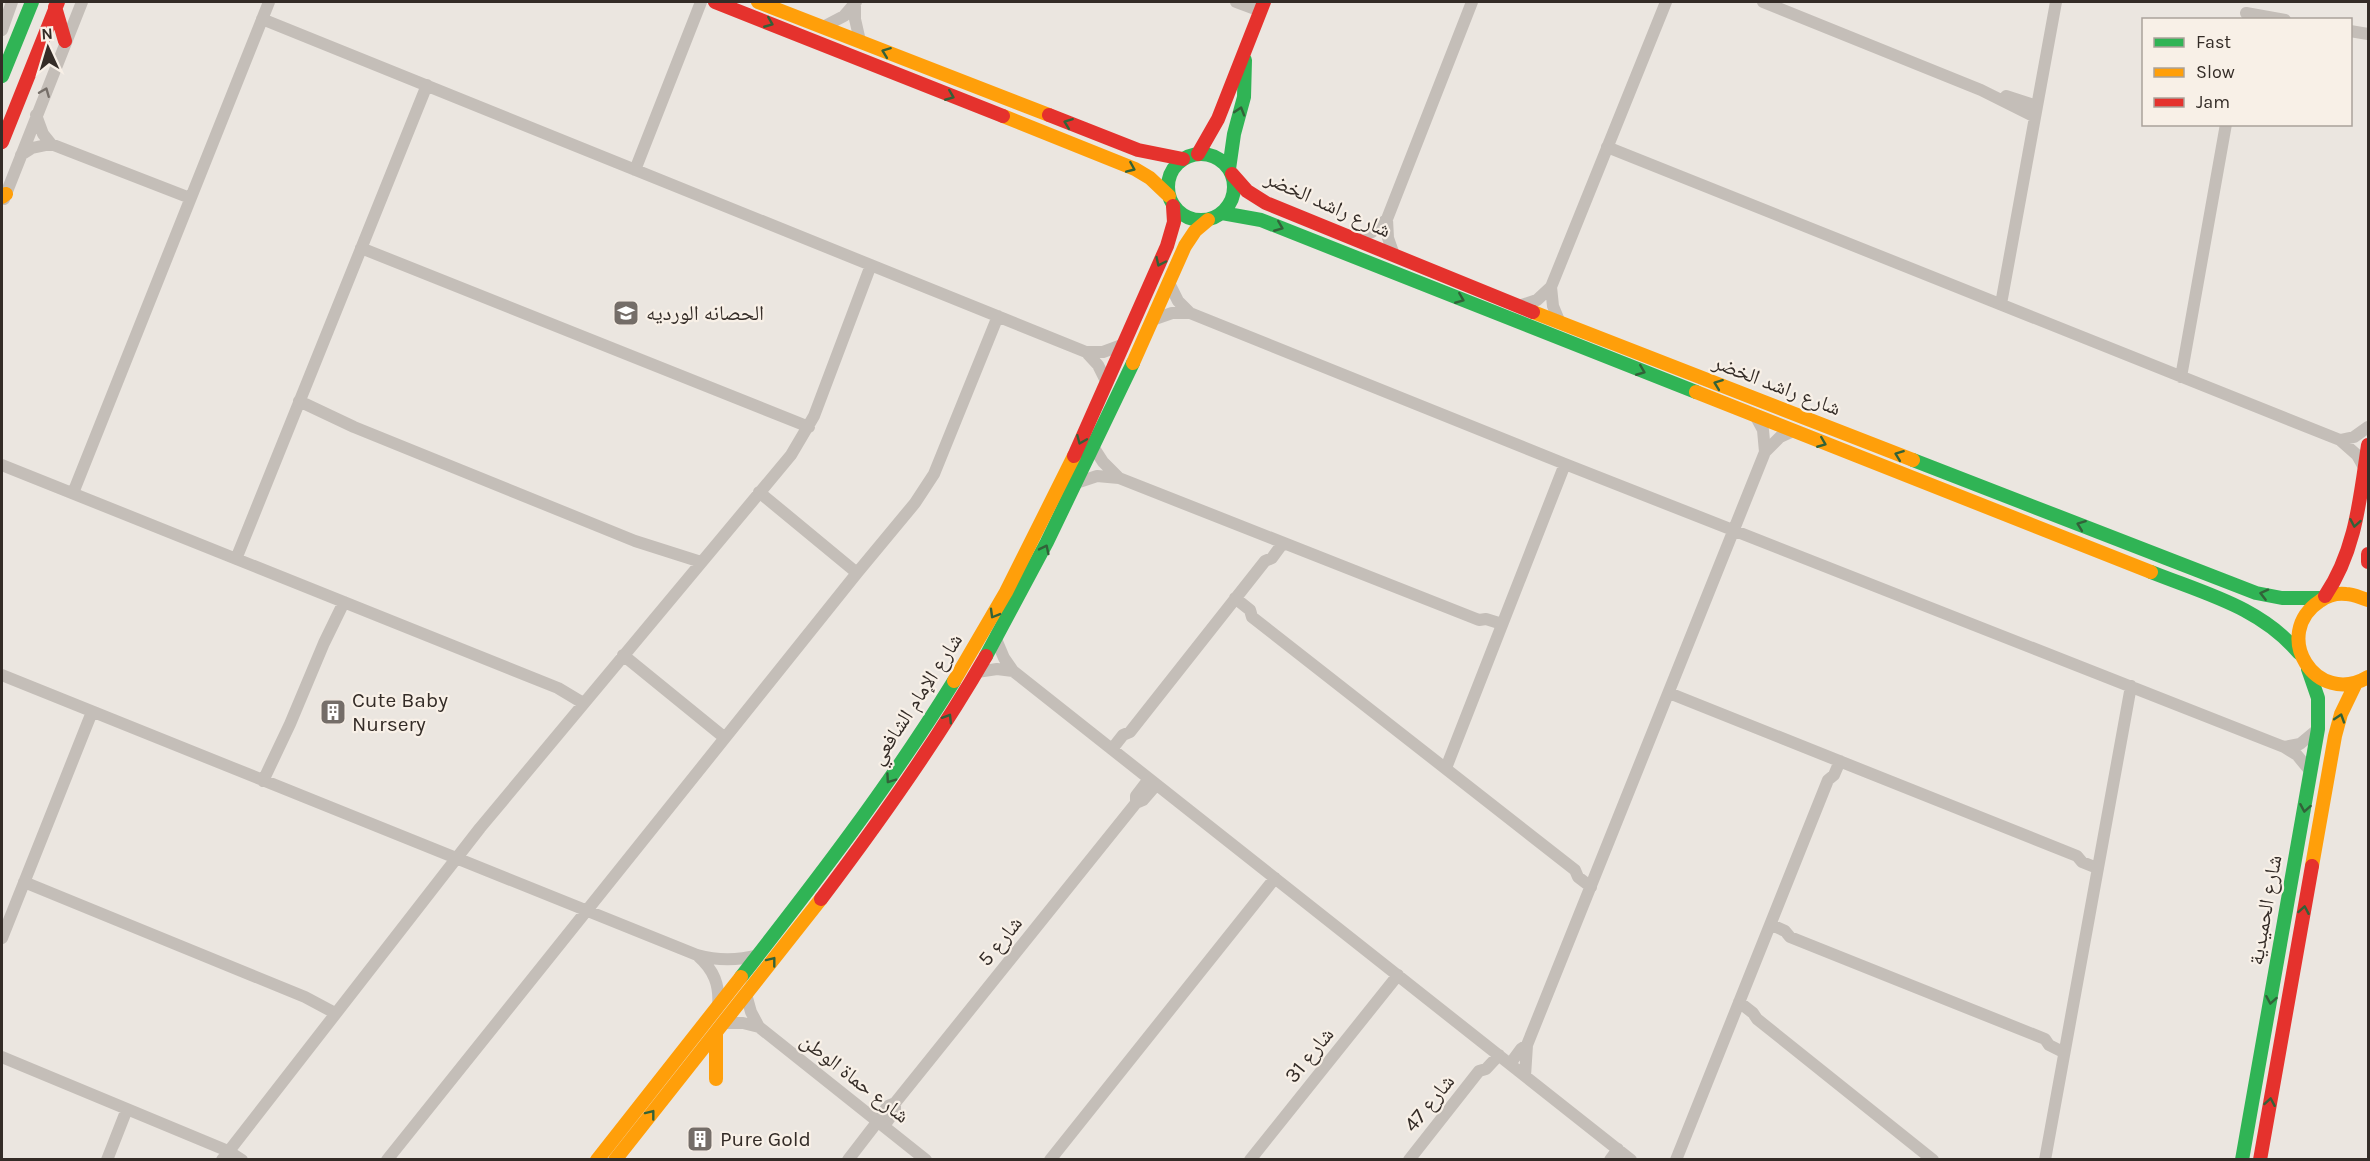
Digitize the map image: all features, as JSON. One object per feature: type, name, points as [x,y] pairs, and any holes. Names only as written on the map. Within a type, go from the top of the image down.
[{"type":"street","points":[[2,30],[12,2]]},
{"type":"street","points":[[2,76],[6,57],[32,2]]},
{"type":"street","points":[[3,198],[82,2]]},
{"type":"street","points":[[74,493],[269,2]]},
{"type":"street","points":[[635,170],[701,2]]},
{"type":"street","points":[[715,2],[1135,170],[1150,178],[1189,218],[1208,220],[1222,213],[1232,199],[1234,191],[1231,172],[1234,134],[1244,97],[1248,41]]},
{"type":"street","points":[[758,2],[1138,150],[1183,159]]},
{"type":"street","points":[[1198,154],[1218,119],[1262,6],[1236,2]]},
{"type":"street","points":[[1394,255],[1388,238],[1387,219],[1472,2]]},
{"type":"street","points":[[1519,306],[1537,300],[1551,287],[1666,2]]},
{"type":"street","points":[[1763,2],[2036,111]]},
{"type":"street","points":[[2001,304],[2056,2]]},
{"type":"street","points":[[823,27],[838,20],[855,3]]},
{"type":"street","points":[[855,3],[855,19],[860,41]]},
{"type":"street","points":[[56,4],[65,41]]},
{"type":"street","points":[[2,142],[56,4]]},
{"type":"street","points":[[2246,11],[2276,18]]},
{"type":"street","points":[[262,19],[1086,352],[1103,352],[1122,345]]},
{"type":"street","points":[[2352,31],[2368,34]]},
{"type":"street","points":[[236,559],[427,85]]},
{"type":"street","points":[[36,115],[40,128],[51,144]]},
{"type":"street","points":[[2181,377],[2226,126]]},
{"type":"street","points":[[21,155],[32,148],[51,144],[190,198]]},
{"type":"street","points":[[1607,147],[2340,440],[2357,455],[2364,469]]},
{"type":"street","points":[[1171,201],[1168,179],[1176,164],[1183,159],[1198,154],[1219,158],[1231,172]]},
{"type":"street","name":"شارع راشد الخضر","points":[[1231,172],[1247,191],[1266,203],[1560,323],[2256,593],[2282,598],[2323,597],[2348,593],[2368,600]]},
{"type":"street","name":"شارع الإمام الشافعي","points":[[597,1160],[718,1008],[871,806],[953,683],[1030,546],[1077,450],[1170,238],[1174,222],[1171,201]]},
{"type":"street","name":"شارع راشد الخضر","points":[[1222,213],[1262,220],[2251,612],[2283,634],[2300,653]]},
{"type":"street","points":[[1354,238],[1372,232],[1387,219]]},
{"type":"street","name":"شارع الإمام الشافعي","points":[[615,1160],[877,823],[938,736],[996,639],[1043,552],[1189,238],[1208,220]]},
{"type":"street","points":[[361,248],[809,426]]},
{"type":"street","points":[[225,1155],[456,860],[583,703],[791,455],[809,426],[871,265]]},
{"type":"street","points":[[1169,283],[1178,300],[1190,313]]},
{"type":"street","points":[[1551,287],[1553,306],[1560,323]]},
{"type":"street","points":[[1152,320],[1172,313],[1190,313],[1565,464],[2284,747],[2302,760],[2311,772]]},
{"type":"street","points":[[387,1160],[915,503],[933,474],[998,316]]},
{"type":"street","points":[[1086,352],[1098,366],[1106,381]]},
{"type":"street","points":[[298,406],[697,566]]},
{"type":"street","points":[[1756,417],[1762,430],[1765,452]]},
{"type":"street","points":[[2340,440],[2354,436],[2368,427]]},
{"type":"street","points":[[1525,1076],[1527,1045],[1765,452],[1774,441],[1793,431]]},
{"type":"street","points":[[1092,445],[1103,462],[1119,478]]},
{"type":"street","points":[[2300,653],[2297,640],[2304,616],[2338,579],[2347,559],[2368,445]]},
{"type":"street","points":[[1446,768],[1565,464]]},
{"type":"street","points":[[2,465],[558,688],[583,703]]},
{"type":"street","points":[[1076,483],[1097,476],[1119,478],[1479,620],[1486,619],[1500,628]]},
{"type":"street","points":[[759,492],[857,573]]},
{"type":"street","points":[[1115,752],[1123,735],[1130,732],[1265,561],[1265,554],[1278,541]]},
{"type":"street","points":[[2368,554],[2368,562]]},
{"type":"street","points":[[267,783],[341,601]]},
{"type":"street","points":[[1233,602],[1250,610],[1252,616],[1575,870],[1578,877],[1593,883]]},
{"type":"street","points":[[996,639],[1004,658],[1013,671],[1631,1160]]},
{"type":"street","name":"شارع الحميدية","points":[[2242,1160],[2318,729],[2318,698],[2300,653]]},
{"type":"street","points":[[623,655],[725,738]]},
{"type":"street","points":[[977,672],[997,669],[1013,671]]},
{"type":"street","points":[[2308,669],[2330,683],[2343,685],[2362,680]]},
{"type":"street","points":[[2,675],[456,860],[697,955],[721,960],[735,960],[758,955]]},
{"type":"street","name":"شارع الحميدية","points":[[2260,1160],[2335,735],[2341,714],[2362,680]]},
{"type":"street","points":[[2045,1160],[2131,686]]},
{"type":"street","points":[[1669,693],[2077,856],[2082,862],[2098,863]]},
{"type":"street","points":[[2,938],[92,712]]},
{"type":"street","points":[[2284,747],[2307,740],[2318,729]]},
{"type":"street","points":[[1676,1160],[1828,780],[1834,776],[1835,760]]},
{"type":"street","name":"شارع 5","points":[[848,1160],[879,1122],[894,1112],[895,1103],[1136,803],[1136,796],[1153,782]]},
{"type":"street","points":[[1050,1160],[1275,878]]},
{"type":"street","points":[[24,882],[305,997],[335,1012]]},
{"type":"street","points":[[1770,929],[1785,931],[1790,937],[2044,1039],[2049,1045],[2064,1047]]},
{"type":"street","points":[[697,955],[712,972],[717,983],[718,1008]]},
{"type":"street","name":"شارع 31","points":[[1250,1160],[1398,975]]},
{"type":"street","name":"شارع حماة الوطن","points":[[746,993],[751,1012],[759,1027],[926,1160]]},
{"type":"street","points":[[1737,1006],[1749,1020],[1756,1019],[1933,1160]]},
{"type":"street","points":[[716,1080],[719,1028],[743,1023],[759,1027]]},
{"type":"street","points":[[1510,1064],[1521,1049],[1527,1045]]},
{"type":"street","name":"شارع 47","points":[[1409,1160],[1479,1071],[1480,1064],[1495,1052]]},
{"type":"street","points":[[2,1057],[127,1109],[225,1155],[242,1160]]},
{"type":"street","points":[[107,1160],[127,1109]]},
{"type":"street","points":[[1610,1160],[1618,1149]]},
{"type":"traffic: fast","points":[[2,76],[32,2]]},
{"type":"traffic: fast","points":[[1229,169],[1234,134],[1244,97],[1245,60]]},
{"type":"traffic: fast","points":[[1194,154],[1208,154],[1220,159],[1229,168],[1234,187],[1232,200],[1225,211],[1208,220],[1194,220],[1182,215],[1173,206],[1168,194],[1168,180],[1173,168],[1182,159],[1194,154]]},
{"type":"traffic: fast","points":[[1222,213],[1261,220],[1696,392]]},
{"type":"traffic: fast","points":[[986,656],[1047,542],[1133,363]]},
{"type":"traffic: fast","points":[[1913,460],[2256,593],[2282,598],[2322,598]]},
{"type":"traffic: fast","points":[[2151,572],[2212,595],[2250,613],[2284,637],[2299,653]]},
{"type":"traffic: fast","points":[[2242,1160],[2318,729],[2318,698],[2308,669]]},
{"type":"traffic: fast","points":[[741,977],[878,795],[954,681]]},
{"type":"traffic: slow","points":[[758,2],[1049,115]]},
{"type":"traffic: slow","points":[[1003,116],[1135,169],[1150,178],[1169,196]]},
{"type":"traffic: slow","points":[[2,197],[6,194]]},
{"type":"traffic: slow","points":[[1133,363],[1185,246],[1195,231],[1208,220]]},
{"type":"traffic: slow","points":[[1533,312],[1913,460]]},
{"type":"traffic: slow","points":[[1696,392],[2151,572]]},
{"type":"traffic: slow","points":[[954,681],[1006,592],[1074,456]]},
{"type":"traffic: slow","points":[[2368,600],[2343,594],[2326,598],[2306,615],[2299,631],[2300,648],[2306,663],[2317,675],[2332,683],[2349,684],[2368,677]]},
{"type":"traffic: slow","points":[[2312,866],[2335,736],[2341,714],[2356,683]]},
{"type":"traffic: slow","points":[[615,1160],[821,899]]},
{"type":"traffic: slow","points":[[597,1160],[741,977]]},
{"type":"traffic: slow","points":[[716,1032],[716,1079]]},
{"type":"traffic: jam","points":[[2,142],[58,2]]},
{"type":"traffic: jam","points":[[715,2],[1003,116]]},
{"type":"traffic: jam","points":[[1198,154],[1218,119],[1264,2]]},
{"type":"traffic: jam","points":[[55,7],[65,41]]},
{"type":"traffic: jam","points":[[1049,115],[1138,150],[1183,159]]},
{"type":"traffic: jam","points":[[1232,174],[1247,191],[1266,203],[1533,312]]},
{"type":"traffic: jam","points":[[1074,456],[1167,246],[1174,222],[1173,206]]},
{"type":"traffic: jam","points":[[2325,596],[2344,560],[2350,542],[2359,504],[2368,445]]},
{"type":"traffic: jam","points":[[2368,554],[2368,562]]},
{"type":"traffic: jam","points":[[821,899],[907,780],[948,719],[986,656]]},
{"type":"traffic: jam","points":[[2260,1160],[2312,866]]},
{"type":"place","name":"الحصانه الورديه","points":[[626,313]]},
{"type":"place","name":"Cute Baby Nursery","points":[[333,712]]},
{"type":"place","name":"Pure Gold","points":[[700,1139]]}]
